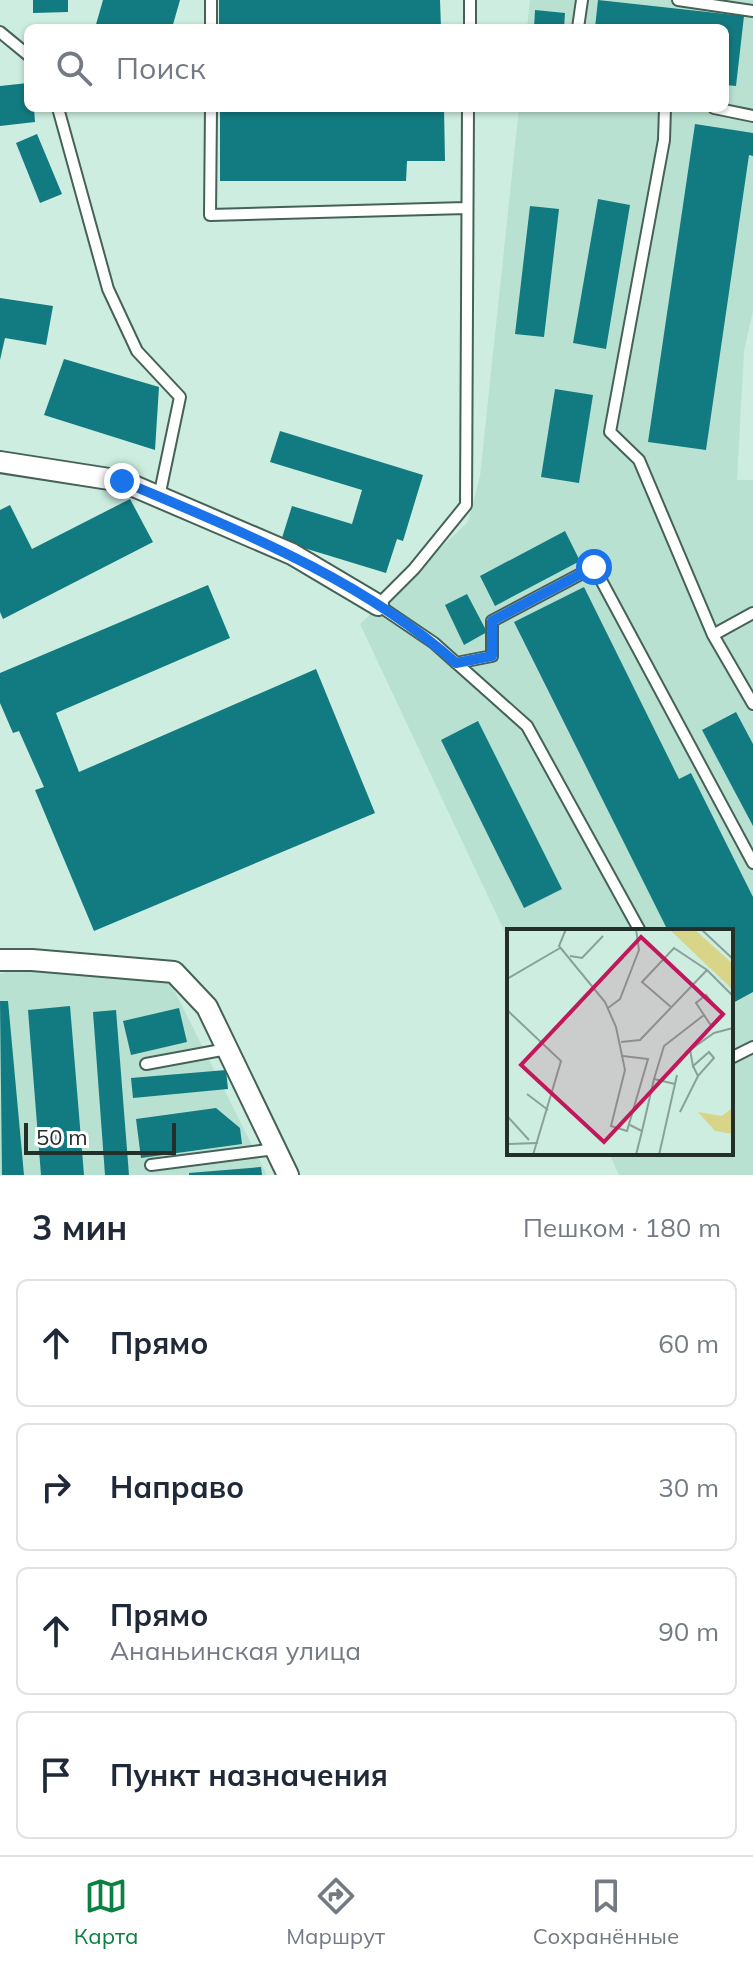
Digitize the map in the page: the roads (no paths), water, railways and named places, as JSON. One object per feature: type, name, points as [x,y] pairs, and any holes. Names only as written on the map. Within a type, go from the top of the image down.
[{"type":"street","points":[[0,462],[122,481],[292,554],[378,605]]},
{"type":"street","points":[[0,960],[174,972],[207,1007],[288,1175]]},
{"type":"lane","points":[[211,0],[211,24]]},
{"type":"lane","points":[[470,0],[470,24]]},
{"type":"lane","points":[[579,24],[582,0]]},
{"type":"lane","points":[[678,0],[753,11]]},
{"type":"lane","points":[[0,32],[24,52]]},
{"type":"lane","points":[[729,111],[753,116]]},
{"type":"lane","points":[[59,112],[108,289],[137,351],[180,397],[159,497]]},
{"type":"lane","points":[[211,112],[210,215],[466,208]]},
{"type":"lane","points":[[468,112],[466,505],[414,569],[378,605],[434,643],[527,726],[639,929]]},
{"type":"lane","points":[[665,112],[664,140],[610,432],[639,460],[713,635],[753,704]]},
{"type":"lane","points":[[456,663],[492,656],[492,621],[594,567],[753,863]]},
{"type":"lane","points":[[713,635],[753,613]]},
{"type":"lane","points":[[733,1057],[753,1047]]},
{"type":"lane","points":[[146,1064],[227,1049]]},
{"type":"lane","points":[[151,1165],[275,1149]]}]
